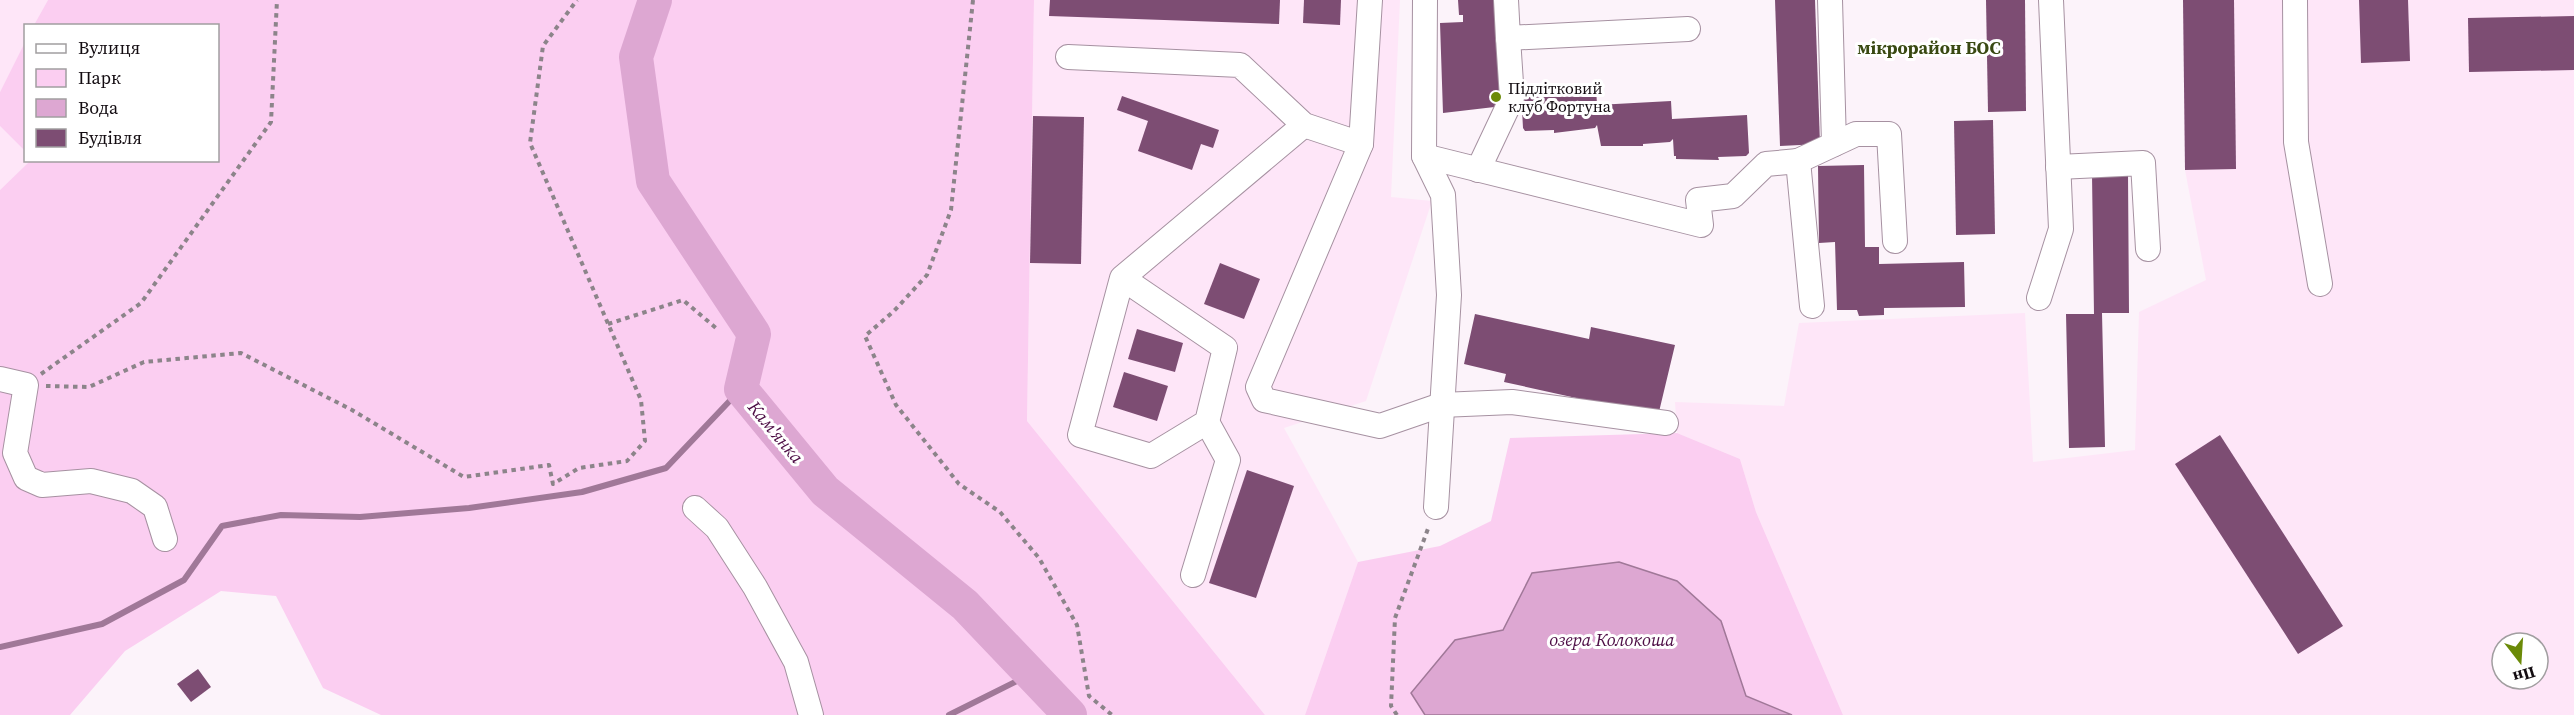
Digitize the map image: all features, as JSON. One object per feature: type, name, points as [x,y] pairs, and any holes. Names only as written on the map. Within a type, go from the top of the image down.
[{"type":"lane","points":[[1370,0],[1361,144],[1258,387],[1264,400],[1380,426],[1441,405],[1512,402],[1666,423]]},
{"type":"lane","points":[[1425,0],[1424,156],[1443,195],[1449,295],[1436,507]]},
{"type":"lane","points":[[1478,170],[1512,98],[1506,0]]},
{"type":"lane","points":[[1830,0],[1834,144]]},
{"type":"lane","points":[[2039,298],[2061,229],[2051,0]]},
{"type":"lane","points":[[2295,0],[2296,142],[2320,284]]},
{"type":"lane","points":[[1508,38],[1688,29]]},
{"type":"lane","points":[[1068,57],[1240,64],[1304,125],[1361,144]]},
{"type":"lane","points":[[1208,422],[1151,456],[1080,435],[1122,278],[1304,125]]},
{"type":"lane","points":[[1424,156],[1701,225],[1698,200],[1733,196],[1766,164],[1798,161],[1856,134],[1889,134],[1895,241]]},
{"type":"lane","points":[[1798,161],[1812,306]]},
{"type":"lane","points":[[2058,167],[2143,163],[2148,249]]},
{"type":"lane","points":[[1122,278],[1225,348],[1208,422],[1228,460],[1193,575]]},
{"type":"lane","points":[[0,379],[26,385],[15,453],[26,478],[42,485],[91,481],[132,491],[155,507],[165,539]]},
{"type":"lane","points":[[695,508],[717,528],[754,587],[796,662],[811,715]]},
{"type":"path","points":[[26,385],[141,303],[271,122],[277,0]]},
{"type":"path","points":[[26,385],[89,387],[144,362],[241,352],[352,410],[464,477],[549,465],[553,484],[579,468],[627,461],[645,441],[641,400],[530,143],[543,46],[577,0]]},
{"type":"path","points":[[973,0],[951,210],[927,275],[894,311],[865,336],[896,405],[958,484],[1000,512],[1039,558],[1077,625],[1089,696],[1112,715]]},
{"type":"path","points":[[608,324],[683,300],[716,328]]},
{"type":"path","points":[[1397,715],[1391,706],[1395,618],[1436,507]]},
{"type":"shaded area","points":[[0,0],[48,0],[35,24],[24,24],[24,44],[0,92]]},
{"type":"shaded area","points":[[1034,0],[1400,0],[1391,197],[1432,201],[1366,401],[1284,428],[1358,562],[1305,715],[1265,715],[1027,421]]},
{"type":"shaded area","points":[[2183,0],[2574,0],[2574,715],[1843,715],[1756,512],[1740,459],[1677,433],[1675,402],[1784,406],[1799,323],[2025,313],[2033,462],[2135,450],[2139,312],[2206,280],[2185,170]]},
{"type":"shaded area","points":[[0,126],[24,150],[24,162],[29,162],[0,190]]},
{"type":"green space","points":[[48,0],[1034,0],[1027,421],[1265,715],[381,715],[323,688],[276,596],[221,591],[125,651],[70,715],[0,715],[0,190],[29,162],[219,162],[219,24],[35,24]]},
{"type":"green space","points":[[24,44],[24,150],[0,126],[0,92]]},
{"type":"green space","points":[[1677,433],[1740,459],[1756,512],[1843,715],[1305,715],[1358,562],[1440,546],[1491,521],[1510,438]]},
{"type":"water","name":"озера Колокоша","points":[[1619,562],[1677,581],[1721,621],[1746,696],[1792,715],[1425,715],[1411,693],[1455,640],[1503,630],[1532,573]]},
{"type":"building","points":[[1050,0],[1280,0],[1279,24],[1049,16]]},
{"type":"building","points":[[1304,0],[1341,0],[1340,25],[1303,23]]},
{"type":"building","points":[[1458,0],[1503,0],[1503,106],[1443,113],[1440,23],[1463,22],[1463,15],[1459,15]]},
{"type":"building","points":[[1775,0],[1815,0],[1820,144],[1780,146]]},
{"type":"building","points":[[1986,0],[2025,0],[2026,111],[1988,112]]},
{"type":"building","points":[[2183,0],[2234,0],[2236,169],[2185,170]]},
{"type":"building","points":[[2359,0],[2408,0],[2410,61],[2361,63]]},
{"type":"building","points":[[2574,16],[2574,70],[2469,72],[2468,18]]},
{"type":"building","points":[[1596,87],[1597,105],[1671,101],[1672,119],[1747,115],[1749,153],[1746,156],[1718,157],[1719,160],[1676,159],[1673,139],[1670,142],[1643,144],[1643,146],[1601,146],[1597,125],[1595,128],[1554,133],[1554,130],[1525,131],[1523,128],[1521,91]]},
{"type":"building","points":[[1122,96],[1219,130],[1213,148],[1201,144],[1192,170],[1138,151],[1148,121],[1117,110]]},
{"type":"building","points":[[1033,116],[1084,117],[1081,264],[1030,263]]},
{"type":"building","points":[[1993,120],[1995,234],[1956,235],[1954,121]]},
{"type":"building","points":[[1864,165],[1865,247],[1879,247],[1879,264],[1964,262],[1965,307],[1884,308],[1884,315],[1859,316],[1857,310],[1837,310],[1835,242],[1819,243],[1818,166]]},
{"type":"building","points":[[2128,174],[2129,313],[2102,313],[2105,447],[2069,448],[2066,314],[2094,314],[2092,175]]},
{"type":"building","points":[[1220,263],[1260,279],[1244,319],[1204,304]]},
{"type":"building","points":[[1475,314],[1589,339],[1591,327],[1675,345],[1658,416],[1504,382],[1506,374],[1464,364]]},
{"type":"building","points":[[1137,329],[1183,343],[1175,372],[1128,359]]},
{"type":"building","points":[[1124,372],[1168,386],[1157,421],[1113,407]]},
{"type":"building","points":[[2220,435],[2343,626],[2298,654],[2175,464]]},
{"type":"building","points":[[1247,470],[1294,486],[1256,598],[1209,583]]},
{"type":"building","points":[[198,669],[211,687],[191,702],[177,684]]},
{"type":"waterway","name":"Кам'янка","points":[[655,0],[636,57],[653,181],[754,334],[741,389],[825,491],[965,605],[1070,715]]},
{"type":"waterway","points":[[0,647],[102,624],[184,580],[222,526],[281,515],[360,517],[469,508],[582,492],[666,468],[741,389]]},
{"type":"waterway","points":[[949,715],[1031,674]]},
{"type":"place","name":"Підлітковий клуб Фортуна","points":[[1496,97]]},
{"type":"district","name":"мікрорайон БОС","points":[[1929,47]]}]
